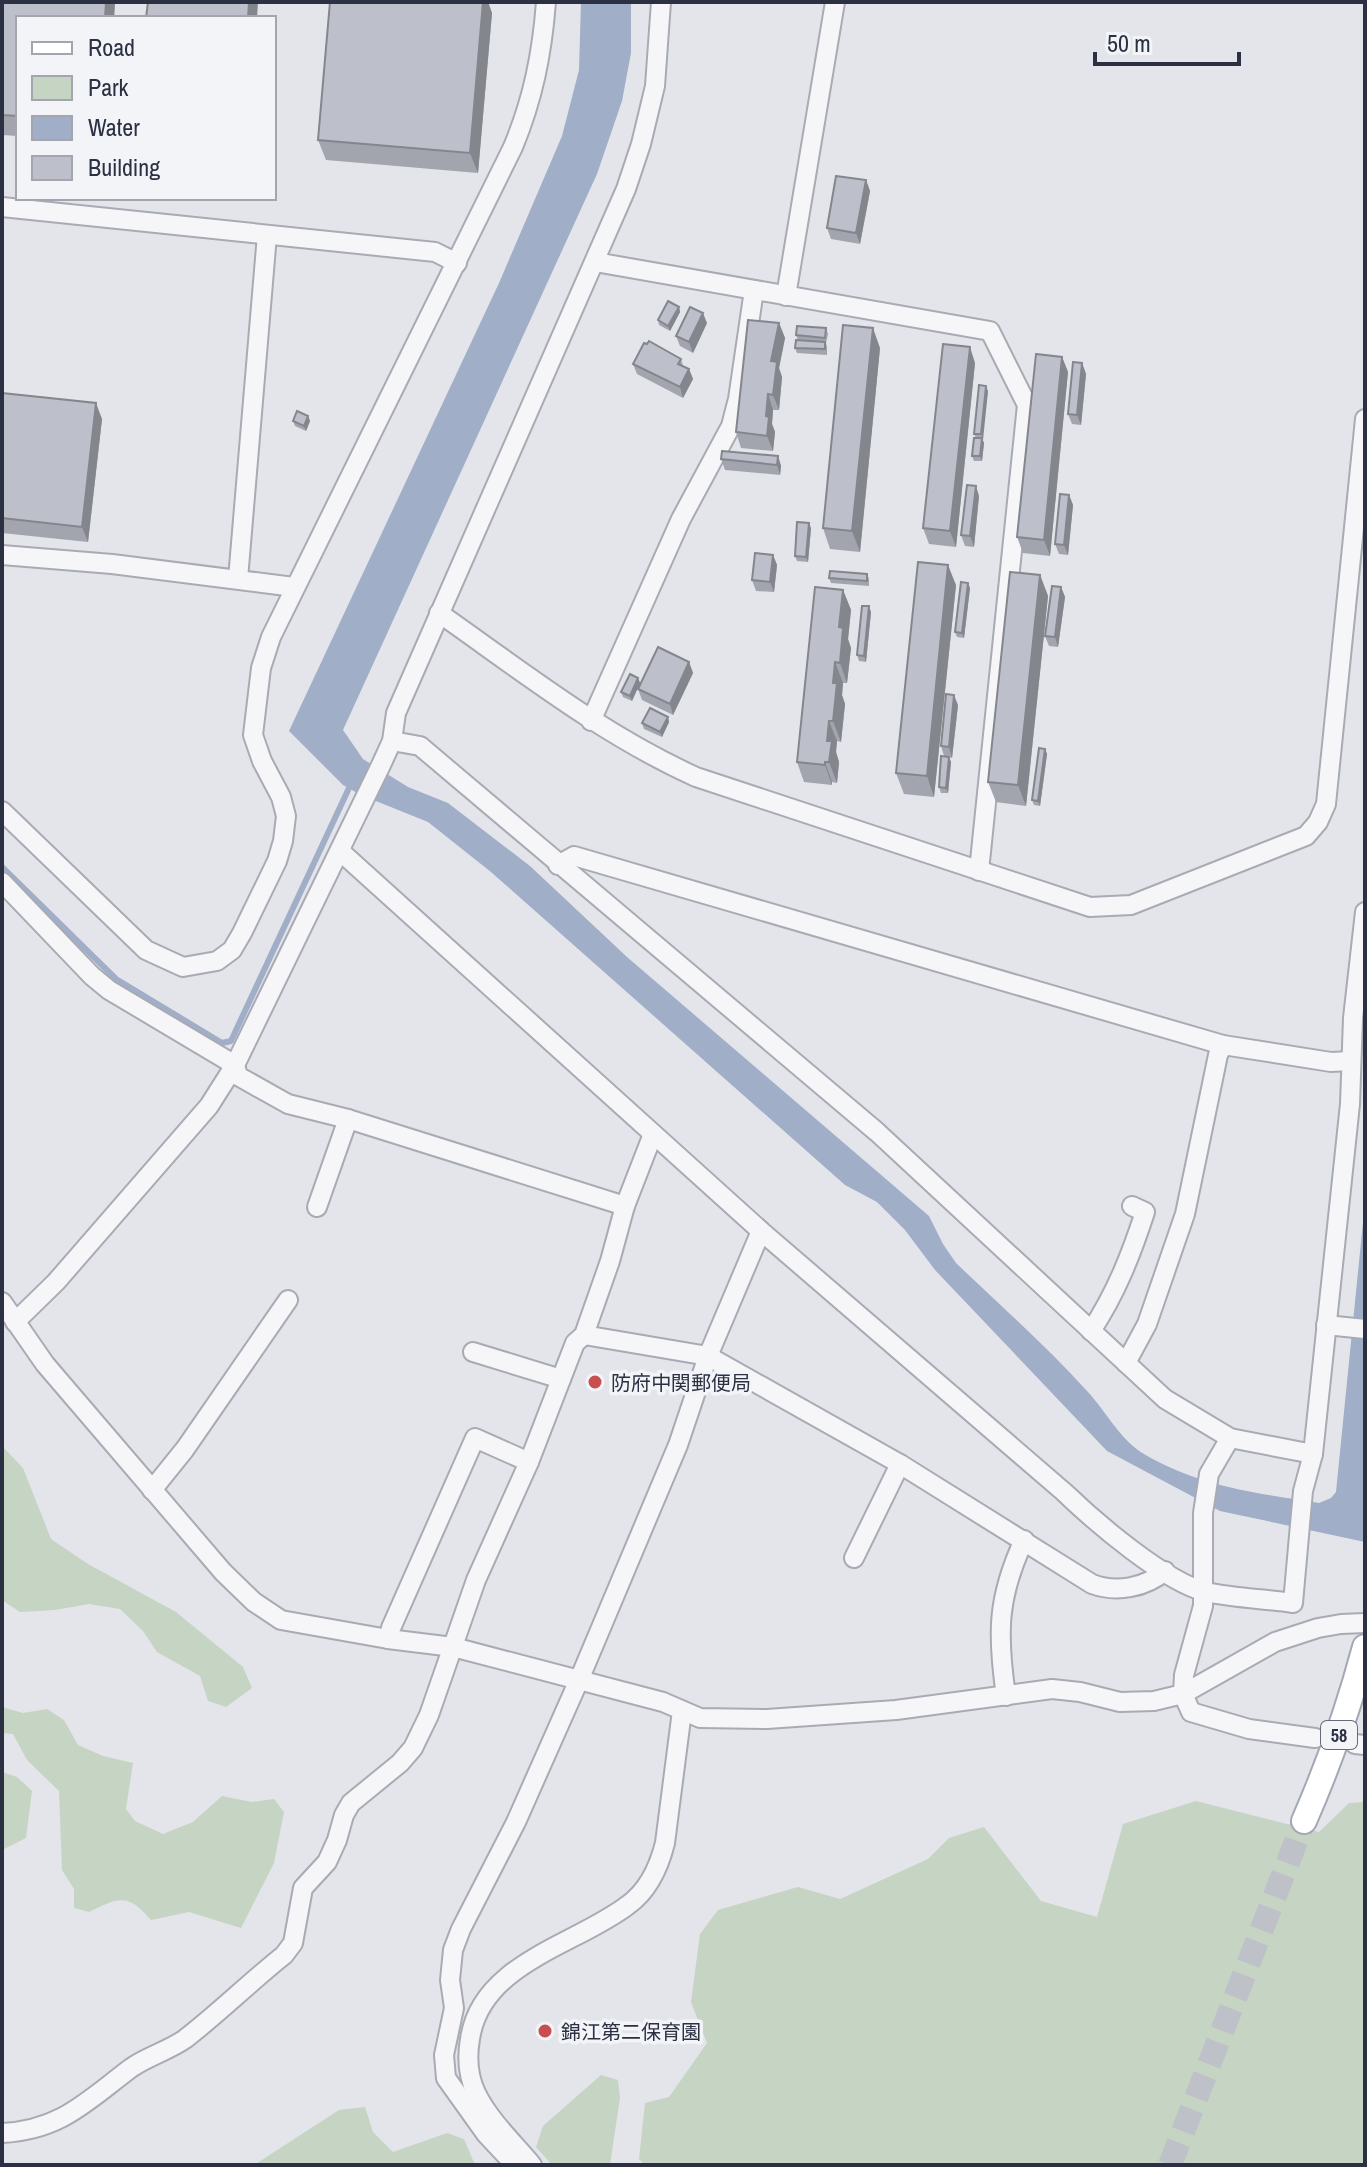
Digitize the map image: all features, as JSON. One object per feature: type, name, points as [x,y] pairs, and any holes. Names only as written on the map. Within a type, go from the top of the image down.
[{"type":"main road","name":"58","points":[[1304,1821],[1343,1725],[1365,1647]]},
{"type":"street","points":[[2,811],[146,950],[183,967],[217,961],[232,950],[277,861],[283,841],[286,816],[281,797],[262,761],[253,735],[261,668],[271,637],[457,263],[529,108],[542,51],[546,2]]},
{"type":"street","points":[[15,1322],[56,1282],[209,1106],[235,1065],[341,852],[392,741],[396,713],[626,189],[655,86],[661,2]]},
{"type":"street","points":[[786,296],[835,2]]},
{"type":"street","points":[[2,207],[435,252],[457,263]]},
{"type":"street","points":[[238,579],[267,235]]},
{"type":"street","points":[[595,262],[990,331],[1027,405],[979,871]]},
{"type":"street","points":[[591,721],[681,519],[731,426],[754,290]]},
{"type":"street","points":[[439,613],[591,721],[649,756],[696,777],[1090,907],[1131,905],[1306,836],[1318,822],[1326,804],[1365,419]]},
{"type":"street","points":[[2,555],[112,564],[294,587]]},
{"type":"street","points":[[392,741],[420,746],[877,1132],[1165,1399],[1230,1438],[1313,1454]]},
{"type":"street","points":[[341,852],[761,1231],[1064,1492],[1100,1527],[1165,1571],[1204,1591],[1293,1603],[1303,1491],[1313,1454],[1331,1326],[1350,1104],[1350,1061],[1365,912]]},
{"type":"street","points":[[558,865],[574,856],[1223,1045],[1331,1062],[1350,1061]]},
{"type":"street","points":[[2,882],[109,990],[235,1065],[238,1076],[288,1104],[348,1119],[625,1206]]},
{"type":"street","points":[[1126,1363],[1147,1324],[1185,1214],[1218,1055],[1223,1045]]},
{"type":"street","points":[[317,1207],[348,1119]]},
{"type":"street","points":[[2,2133],[42,2128],[75,2111],[132,2067],[168,2051],[284,1955],[293,1943],[303,1888],[327,1862],[351,1803],[400,1763],[413,1748],[429,1715],[476,1580],[529,1462],[575,1343],[584,1335],[625,1206],[653,1134]]},
{"type":"street","points":[[1091,1331],[1108,1306],[1128,1265],[1145,1212],[1132,1206]]},
{"type":"street","points":[[523,2164],[486,2134],[446,2078],[444,2055],[454,2008],[450,1980],[453,1950],[516,1822],[579,1680],[678,1445],[708,1356],[761,1231]]},
{"type":"street","points":[[152,1490],[185,1449],[288,1300]]},
{"type":"street","points":[[2,1302],[45,1364],[223,1572],[254,1602],[281,1620],[453,1647],[663,1702],[700,1718],[767,1719],[896,1710],[1052,1689],[1120,1702],[1154,1701],[1183,1694],[1275,1642],[1318,1628],[1365,1623]]},
{"type":"street","points":[[1331,1326],[1365,1329]]},
{"type":"street","points":[[584,1335],[708,1356],[900,1464],[1092,1584],[1107,1590],[1122,1589],[1155,1579],[1165,1571]]},
{"type":"street","points":[[473,1352],[561,1379]]},
{"type":"street","points":[[388,1639],[475,1438],[529,1462]]},
{"type":"street","points":[[1230,1438],[1209,1474],[1203,1513],[1203,1606],[1184,1675],[1183,1694],[1191,1712],[1249,1729],[1315,1738]]},
{"type":"street","points":[[854,1558],[900,1464]]},
{"type":"street","points":[[1006,1696],[999,1624],[1007,1583],[1024,1540]]},
{"type":"street","points":[[523,2164],[475,2091],[467,2056],[472,2023],[485,1999],[508,1977],[531,1960],[630,1904],[647,1886],[660,1864],[665,1843],[682,1711]]},
{"type":"green space","points":[[2,1446],[23,1468],[51,1539],[88,1564],[176,1612],[243,1667],[252,1688],[226,1707],[208,1701],[200,1676],[157,1652],[143,1631],[120,1609],[89,1604],[20,1612],[2,1600]]},
{"type":"green space","points":[[2,1707],[23,1713],[47,1709],[64,1720],[78,1745],[103,1756],[133,1763],[126,1809],[135,1821],[163,1834],[193,1822],[222,1796],[252,1802],[274,1799],[284,1812],[274,1863],[241,1928],[189,1912],[151,1920],[136,1905],[123,1900],[89,1912],[74,1908],[74,1889],[62,1870],[59,1791],[27,1760],[13,1734],[2,1733]]},
{"type":"green space","points":[[2,1772],[17,1777],[32,1791],[26,1838],[2,1850]]},
{"type":"green space","points":[[1196,1801],[1319,1832],[1349,1803],[1365,1802],[1365,2165],[645,2165],[639,2159],[645,2103],[669,2097],[707,2043],[691,2002],[700,1934],[718,1910],[798,1887],[840,1899],[928,1859],[949,1838],[984,1827],[1041,1901],[1097,1917],[1123,1824]]},
{"type":"green space","points":[[601,2075],[618,2080],[620,2098],[610,2165],[552,2165],[536,2147],[543,2126]]},
{"type":"green space","points":[[365,2107],[373,2132],[393,2152],[447,2133],[464,2139],[475,2165],[254,2165],[339,2110]]},
{"type":"water","points":[[581,2],[631,2],[631,53],[622,101],[597,174],[343,730],[363,759],[408,787],[448,803],[530,866],[627,957],[929,1216],[956,1263],[1071,1374],[1135,1448],[1165,1465],[1229,1487],[1319,1503],[1336,1492],[1365,1202],[1365,1542],[1220,1511],[1107,1451],[935,1270],[905,1230],[877,1202],[845,1185],[491,872],[428,822],[343,785],[289,731],[499,283],[562,136],[579,70]]},
{"type":"building","points":[[2,2],[106,2],[105,16],[16,16],[16,116],[2,115]]},
{"type":"building","points":[[148,2],[249,2],[248,16],[146,16]]},
{"type":"building","points":[[330,2],[483,2],[470,153],[318,140]]},
{"type":"building","points":[[836,176],[866,180],[856,233],[827,228]]},
{"type":"building","points":[[668,301],[679,307],[668,326],[658,320]]},
{"type":"building","points":[[690,307],[703,313],[689,342],[676,336]]},
{"type":"building","points":[[748,320],[779,323],[771,361],[777,362],[773,395],[768,394],[767,436],[736,432]]},
{"type":"building","points":[[843,325],[873,328],[852,531],[823,528]]},
{"type":"building","points":[[797,326],[826,328],[825,338],[796,335]]},
{"type":"building","points":[[796,340],[825,342],[825,349],[795,348]]},
{"type":"building","points":[[649,341],[681,359],[678,364],[689,369],[680,387],[633,364],[644,343]]},
{"type":"building","points":[[943,344],[970,347],[950,531],[923,528]]},
{"type":"building","points":[[1036,354],[1062,357],[1044,540],[1017,537]]},
{"type":"building","points":[[1073,362],[1082,363],[1077,415],[1068,414]]},
{"type":"building","points":[[979,385],[986,386],[981,434],[974,434]]},
{"type":"building","points":[[2,393],[96,403],[82,527],[2,518]]},
{"type":"building","points":[[297,411],[308,416],[304,426],[293,421]]},
{"type":"building","points":[[974,438],[982,438],[980,456],[972,456]]},
{"type":"building","points":[[722,451],[778,456],[777,465],[721,459]]},
{"type":"building","points":[[967,485],[976,486],[970,536],[961,535]]},
{"type":"building","points":[[1060,494],[1069,495],[1064,545],[1055,544]]},
{"type":"building","points":[[797,522],[809,523],[806,557],[795,556]]},
{"type":"building","points":[[755,553],[773,555],[770,582],[752,580]]},
{"type":"building","points":[[918,562],[948,565],[927,776],[896,773]]},
{"type":"building","points":[[830,571],[867,574],[867,581],[829,578]]},
{"type":"building","points":[[1010,572],[1040,575],[1018,785],[988,782]]},
{"type":"building","points":[[961,582],[968,583],[962,633],[955,632]]},
{"type":"building","points":[[1052,586],[1061,587],[1055,637],[1045,636]]},
{"type":"building","points":[[815,587],[843,590],[839,627],[843,628],[840,663],[835,662],[833,683],[837,683],[833,721],[829,721],[827,741],[832,741],[829,762],[825,765],[797,762]]},
{"type":"building","points":[[862,606],[869,606],[864,656],[857,655]]},
{"type":"building","points":[[658,647],[689,662],[670,704],[638,689]]},
{"type":"building","points":[[630,674],[638,678],[630,696],[621,692]]},
{"type":"building","points":[[946,694],[954,695],[949,747],[941,746]]},
{"type":"building","points":[[650,708],[668,717],[660,732],[642,723]]},
{"type":"building","points":[[1039,748],[1045,749],[1038,801],[1032,800]]},
{"type":"building","points":[[941,756],[949,757],[946,788],[939,787]]},
{"type":"waterway","points":[[2,867],[116,979],[222,1043],[231,1041],[349,788]]},
{"type":"tunnel","points":[[1170,2165],[1304,1821]]},
{"type":"place","name":"防府中関郵便局","points":[[595,1382]]},
{"type":"place","name":"錦江第二保育園","points":[[545,2031]]}]
